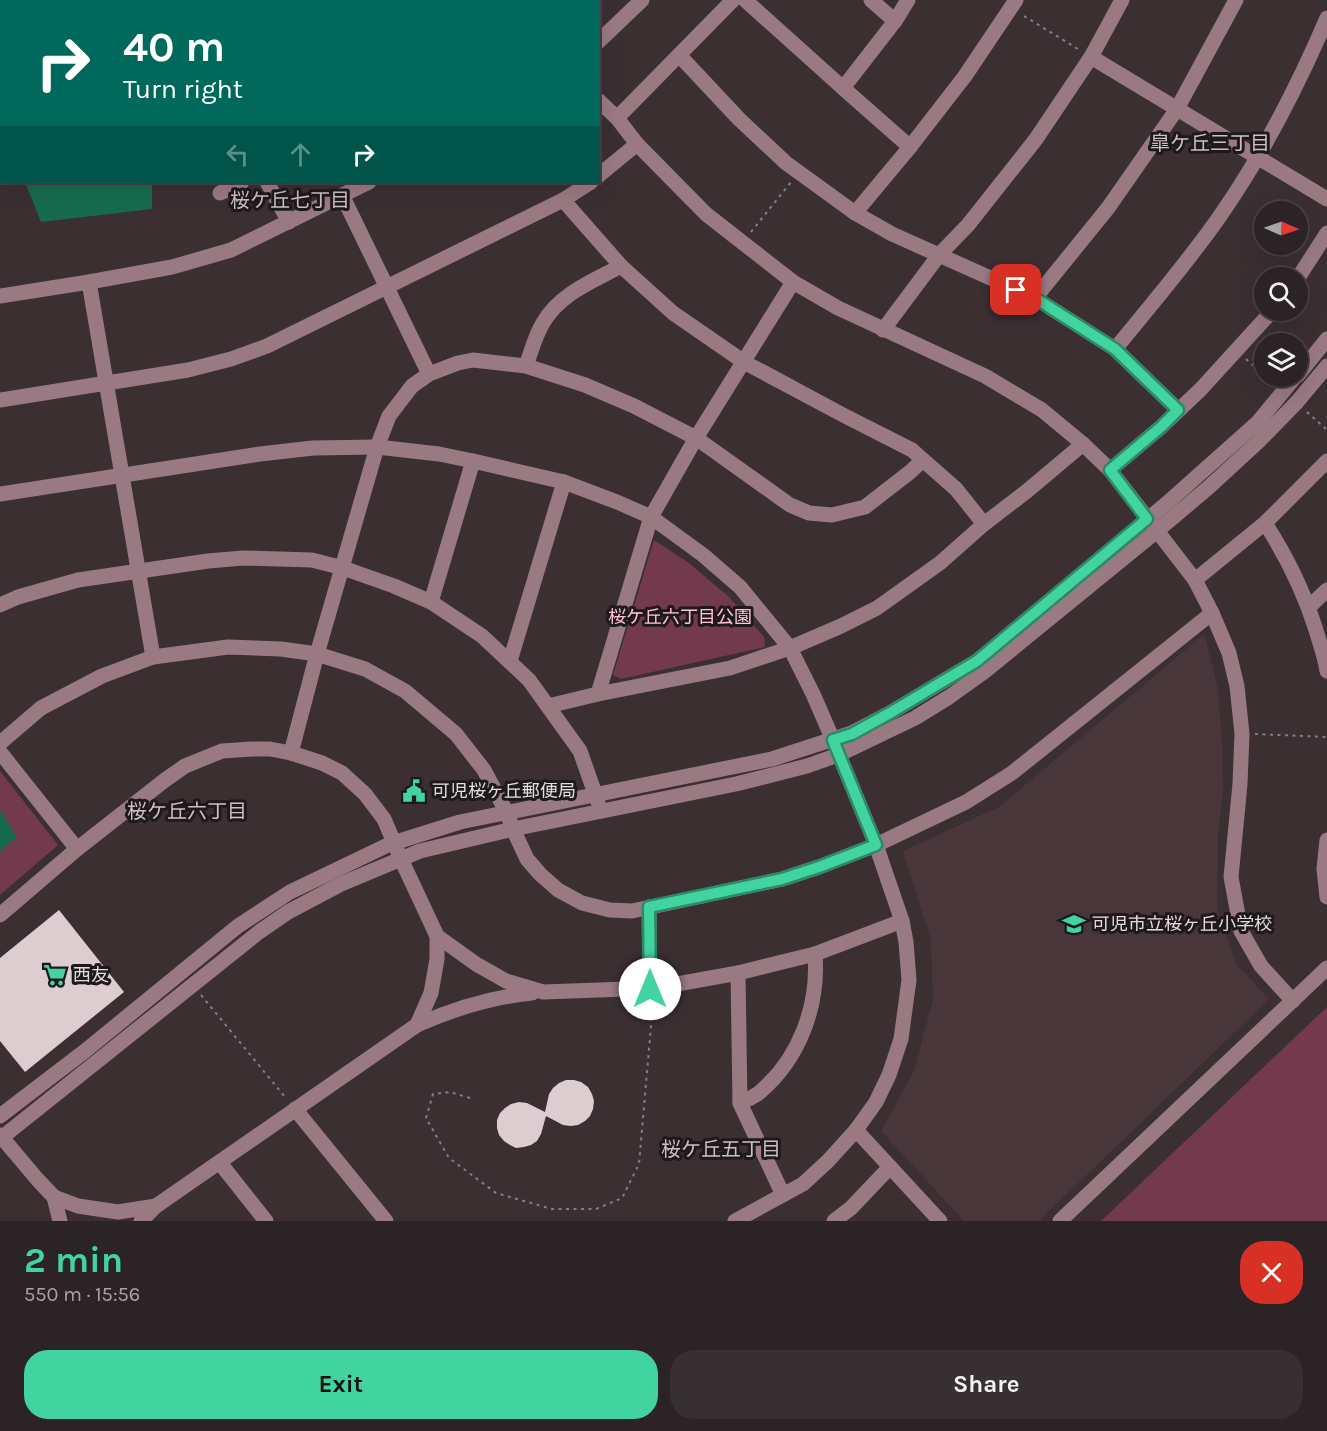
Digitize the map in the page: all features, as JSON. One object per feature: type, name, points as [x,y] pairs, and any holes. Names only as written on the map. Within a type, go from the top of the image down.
[{"type":"street","points":[[600,40],[642,0]]},
{"type":"street","points":[[617,118],[733,0]]},
{"type":"street","points":[[745,0],[910,147]]},
{"type":"street","points":[[871,0],[895,21]]},
{"type":"street","points":[[843,88],[895,21],[908,0]]},
{"type":"street","points":[[883,330],[939,255],[968,225],[1036,139],[1091,57],[1122,0]]},
{"type":"street","points":[[1035,298],[1108,208],[1177,109],[1236,0]]},
{"type":"street","points":[[855,213],[965,76],[1014,4]]},
{"type":"street","points":[[1115,349],[1174,278],[1258,158],[1299,80],[1327,18]]},
{"type":"street","points":[[679,55],[739,119],[798,173],[855,213],[892,234],[1035,298],[1115,349],[1178,410]]},
{"type":"street","points":[[1091,57],[1327,199]]},
{"type":"street","points":[[600,102],[617,118],[637,144],[706,214],[793,282],[838,308],[985,376],[1042,410],[1110,470],[1195,580],[1229,653],[1237,686],[1242,734],[1232,878],[1238,920],[1241,931],[1261,966],[1293,1001]]},
{"type":"street","points":[[600,174],[637,144]]},
{"type":"street","points":[[220,193],[240,183]]},
{"type":"street","points":[[268,183],[289,222]]},
{"type":"street","points":[[0,296],[172,267],[231,250],[367,183]]},
{"type":"street","points":[[0,400],[189,370],[231,359],[276,342],[563,200],[589,183]]},
{"type":"street","points":[[342,195],[429,374]]},
{"type":"street","points":[[563,200],[621,266],[673,313],[744,362],[912,450],[956,489],[984,524]]},
{"type":"street","points":[[1305,267],[1327,233]]},
{"type":"street","points":[[526,366],[542,324],[549,313],[572,292],[621,266]]},
{"type":"street","points":[[88,282],[153,657]]},
{"type":"street","points":[[598,694],[651,517],[696,438],[793,282]]},
{"type":"street","points":[[1110,470],[1201,389],[1263,321]]},
{"type":"street","points":[[1308,362],[1327,339]]},
{"type":"street","points":[[291,753],[317,654],[388,416],[412,386],[429,374],[473,360],[526,366],[585,385],[644,410],[696,438],[790,506],[809,513],[832,515],[865,507],[923,460]]},
{"type":"street","points":[[0,1116],[85,1051],[238,926],[290,892],[395,843],[460,822],[772,759],[852,734],[890,713],[977,661],[1259,441],[1297,402],[1327,366]]},
{"type":"street","points":[[156,1206],[118,1212],[78,1206],[54,1197],[1,1137],[259,932],[288,912],[341,884],[435,847],[736,784],[807,766],[838,755],[915,718],[949,698],[984,672],[1152,525],[1258,422],[1288,387]]},
{"type":"street","points":[[548,706],[730,668],[790,648],[841,626],[877,608],[940,563],[984,524],[1083,444]]},
{"type":"street","points":[[0,494],[260,453],[377,447],[439,454],[564,482],[617,502],[651,517],[703,555],[740,586],[790,648],[833,740],[876,845],[902,921],[909,980],[901,1039],[889,1075],[876,1102],[856,1130],[803,1184],[735,1221]]},
{"type":"street","points":[[431,602],[473,460]]},
{"type":"street","points":[[1195,580],[1265,523],[1327,461]]},
{"type":"street","points":[[510,661],[564,482]]},
{"type":"street","points":[[1265,523],[1280,546],[1309,607],[1327,671]]},
{"type":"street","points":[[0,604],[78,580],[208,561],[243,558],[312,561],[343,568],[431,602],[482,636],[510,661],[529,680],[580,751],[600,811]]},
{"type":"street","points":[[1309,607],[1327,590]]},
{"type":"street","points":[[0,743],[41,708],[102,676],[153,657],[228,646],[317,654],[365,669],[405,691],[456,734],[484,770],[507,813],[527,859],[558,890],[582,903],[610,910],[632,910],[782,879],[876,845],[966,802],[1012,773],[1212,613]]},
{"type":"street","points":[[0,915],[77,849],[185,766],[222,751],[270,749],[291,753],[322,763],[342,773],[365,794],[384,819],[438,936],[437,959],[430,993],[417,1025]]},
{"type":"street","points":[[0,752],[77,849]]},
{"type":"street","points":[[1327,840],[1324,869],[1327,897]]},
{"type":"street","points":[[649,907],[652,988]]},
{"type":"street","points":[[141,1221],[156,1206],[417,1025],[442,1014],[506,996],[541,992],[652,988],[738,973],[814,954],[902,921]]},
{"type":"street","points":[[438,936],[506,981],[541,992]]},
{"type":"street","points":[[740,1103],[759,1093],[778,1073],[792,1055],[802,1036],[814,990],[816,972],[814,954]]},
{"type":"street","points":[[1060,1221],[1327,968]]},
{"type":"street","points":[[738,973],[740,1103],[783,1195]]},
{"type":"street","points":[[295,1109],[386,1221]]},
{"type":"street","points":[[856,1130],[940,1221]]},
{"type":"street","points":[[220,1163],[266,1221]]},
{"type":"street","points":[[834,1221],[851,1208],[890,1167]]},
{"type":"street","points":[[54,1197],[60,1221]]},
{"type":"path","points":[[1014,4],[1091,57]]},
{"type":"path","points":[[742,243],[798,173]]},
{"type":"path","points":[[1237,351],[1254,366]]},
{"type":"path","points":[[1242,734],[1327,737]]},
{"type":"path","points":[[193,985],[295,1109]]},
{"type":"path","points":[[470,1098],[450,1092],[433,1094],[426,1118],[448,1158],[496,1193],[552,1209],[596,1209],[621,1198],[639,1164],[652,988]]},
{"type":"shaded area","points":[[25,183],[152,183],[152,209],[41,222]]},
{"type":"shaded area","name":"可児市立桜ヶ丘小学校","points":[[1204,634],[1218,689],[1222,743],[1223,791],[1218,835],[1217,907],[1236,964],[1269,999],[1039,1221],[964,1221],[881,1131],[914,1071],[933,1000],[931,941],[903,851],[999,807]]},
{"type":"shaded area","points":[[0,810],[17,837],[0,851]]},
{"type":"green space","name":"桜ケ丘六丁目公園","points":[[654,540],[689,563],[729,597],[764,637],[765,647],[621,679],[613,675]]},
{"type":"green space","points":[[0,771],[58,845],[0,895]]},
{"type":"green space","points":[[1327,1007],[1327,1221],[1101,1221]]},
{"type":"building","name":"西友","points":[[59,910],[124,992],[25,1072],[0,1041],[0,958]]},
{"type":"building","points":[[566,1080],[581,1082],[592,1094],[593,1109],[585,1121],[578,1125],[563,1125],[546,1116],[541,1134],[531,1145],[516,1148],[504,1141],[499,1135],[497,1120],[505,1108],[519,1102],[527,1103],[545,1112],[549,1094],[559,1083]]},
{"type":"place","name":"可児桜ヶ丘郵便局","points":[[414,791]]},
{"type":"place","name":"可児市立桜ヶ丘小学校","points":[[1074,924]]},
{"type":"place","name":"西友","points":[[55,975]]},
{"type":"district","name":"皐ケ丘三丁目","points":[[1210,143]]},
{"type":"district","name":"桜ケ丘七丁目","points":[[290,200]]},
{"type":"district","name":"桜ケ丘六丁目","points":[[187,811]]},
{"type":"district","name":"桜ケ丘五丁目","points":[[721,1149]]},
{"type":"route","points":[[650,989],[649,907],[782,879],[876,845],[833,740],[852,734],[977,661],[1147,519],[1110,470],[1178,410],[1115,349],[1035,298],[1016,290]]}]
